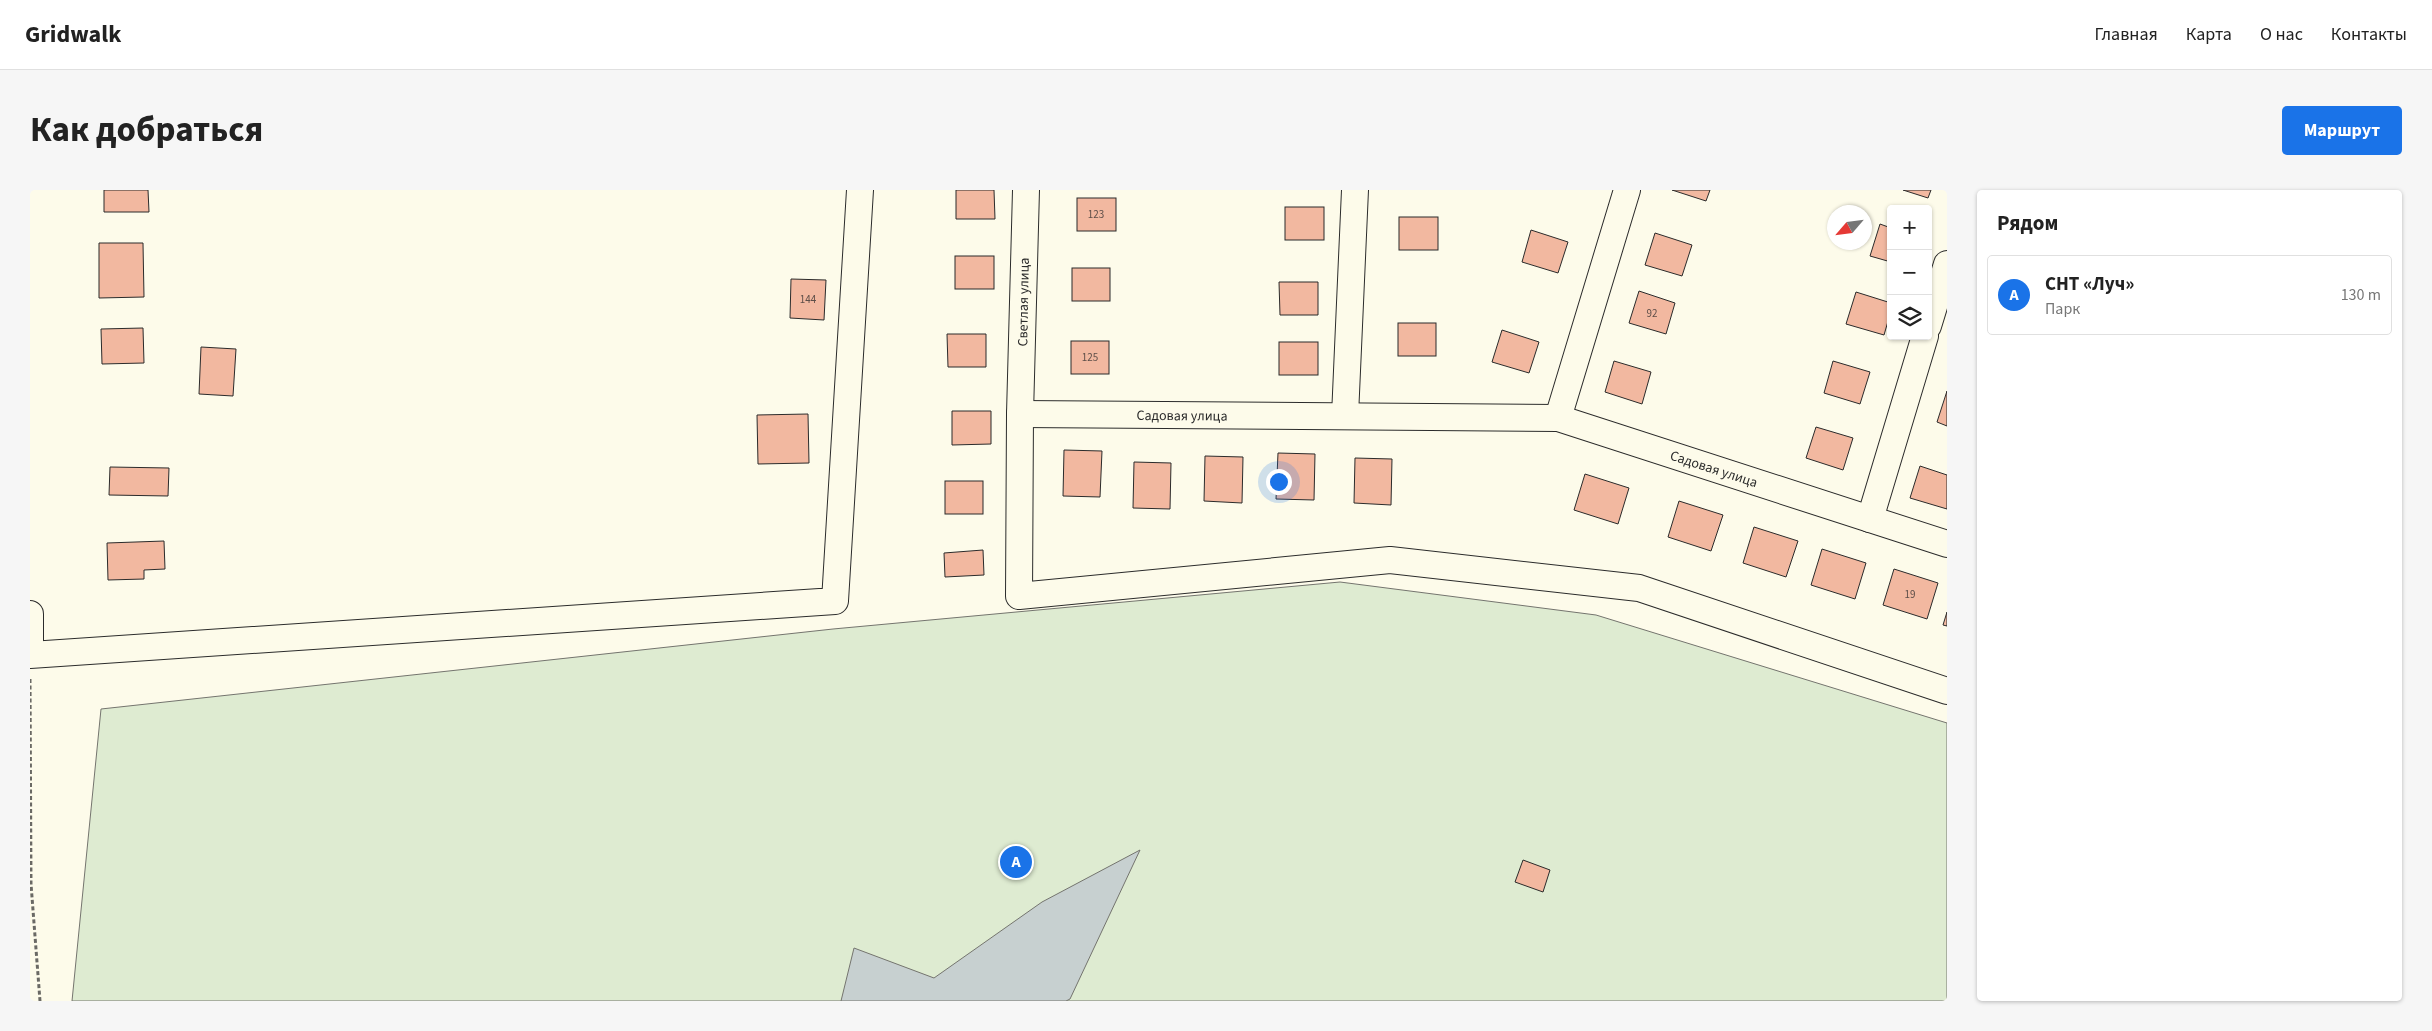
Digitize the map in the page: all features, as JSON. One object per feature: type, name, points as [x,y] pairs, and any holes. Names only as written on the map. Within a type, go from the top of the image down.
[{"type":"street","points":[[30,614],[30,656],[835,600],[860,190]]},
{"type":"street","name":"Светлая улица","points":[[1026,190],[1020,414],[1019,596],[1390,560],[1639,588],[1947,691]]},
{"type":"street","points":[[1345,416],[1356,190]]},
{"type":"street","points":[[1558,418],[1627,190]]},
{"type":"street","points":[[1932,313],[1947,264]]},
{"type":"street","points":[[1870,519],[1924,340]]},
{"type":"street","name":"Садовая улица","points":[[1020,414],[1558,418],[1947,544]]},
{"type":"path","points":[[30,656],[30,884],[40,1001]]},
{"type":"green space","points":[[1340,582],[1596,615],[1947,723],[1947,1001],[72,1001],[101,709],[833,629]]},
{"type":"shaded area","points":[[1140,850],[1070,999],[1066,1001],[841,1001],[854,948],[934,978],[1042,902]]},
{"type":"building","points":[[104,190],[148,190],[149,212],[104,212]]},
{"type":"building","points":[[956,190],[994,190],[995,219],[956,219]]},
{"type":"building","points":[[1672,190],[1710,190],[1706,201]]},
{"type":"building","points":[[1903,190],[1931,190],[1928,198]]},
{"type":"building","points":[[1077,198],[1116,198],[1116,231],[1077,231]]},
{"type":"building","points":[[1285,207],[1324,207],[1324,240],[1285,240]]},
{"type":"building","points":[[1399,217],[1438,217],[1438,250],[1399,250]]},
{"type":"building","points":[[1880,224],[1887,227],[1887,261],[1870,256]]},
{"type":"building","points":[[1531,230],[1568,242],[1558,273],[1522,262]]},
{"type":"building","points":[[1655,233],[1692,245],[1682,276],[1645,265]]},
{"type":"building","points":[[99,243],[143,243],[144,297],[99,298]]},
{"type":"building","points":[[955,256],[994,256],[994,289],[955,289]]},
{"type":"building","points":[[1072,268],[1110,268],[1110,301],[1072,301]]},
{"type":"building","points":[[791,279],[826,280],[824,320],[790,318]]},
{"type":"building","points":[[1279,282],[1318,282],[1318,315],[1280,315]]},
{"type":"building","points":[[1639,291],[1675,303],[1666,334],[1629,323]]},
{"type":"building","points":[[1856,292],[1887,302],[1887,325],[1884,335],[1846,324]]},
{"type":"building","points":[[1398,323],[1436,323],[1436,356],[1398,356]]},
{"type":"building","points":[[143,328],[144,363],[102,364],[101,329]]},
{"type":"building","points":[[1502,330],[1539,342],[1529,373],[1492,362]]},
{"type":"building","points":[[947,334],[986,334],[986,367],[948,367]]},
{"type":"building","points":[[1071,341],[1109,341],[1109,374],[1071,374]]},
{"type":"building","points":[[1279,342],[1318,342],[1318,375],[1279,375]]},
{"type":"building","points":[[201,347],[236,349],[233,396],[199,394]]},
{"type":"building","points":[[1614,361],[1651,372],[1642,404],[1605,392]]},
{"type":"building","points":[[1833,361],[1870,372],[1860,404],[1824,393]]},
{"type":"building","points":[[1947,391],[1947,426],[1937,422]]},
{"type":"building","points":[[952,411],[991,411],[991,444],[952,445]]},
{"type":"building","points":[[808,414],[809,463],[758,464],[757,415]]},
{"type":"building","points":[[1816,427],[1853,438],[1843,470],[1806,458]]},
{"type":"building","points":[[1064,450],[1102,451],[1100,497],[1063,496]]},
{"type":"building","points":[[1278,453],[1315,454],[1314,500],[1276,499]]},
{"type":"building","points":[[1205,456],[1243,457],[1242,503],[1204,501]]},
{"type":"building","points":[[1355,458],[1392,459],[1391,505],[1354,503]]},
{"type":"building","points":[[1134,462],[1171,463],[1170,509],[1133,508]]},
{"type":"building","points":[[1920,466],[1947,475],[1947,509],[1910,498]]},
{"type":"building","points":[[110,467],[169,468],[168,496],[109,495]]},
{"type":"building","points":[[1585,474],[1629,488],[1618,524],[1574,510]]},
{"type":"building","points":[[945,481],[983,481],[983,514],[945,514]]},
{"type":"building","points":[[1679,501],[1723,515],[1711,551],[1668,537]]},
{"type":"building","points":[[1754,527],[1798,541],[1786,577],[1743,563]]},
{"type":"building","points":[[164,541],[165,569],[144,570],[144,579],[108,580],[107,543]]},
{"type":"building","points":[[1822,549],[1866,563],[1855,599],[1811,585]]},
{"type":"building","points":[[983,550],[984,575],[945,577],[944,553]]},
{"type":"building","points":[[1894,569],[1938,583],[1927,619],[1883,605]]},
{"type":"building","points":[[1947,612],[1947,626],[1943,625]]},
{"type":"building","points":[[1523,860],[1550,870],[1543,892],[1515,882]]},
{"type":"place","name":"СНТ «Луч»","points":[[1016,862]]}]
